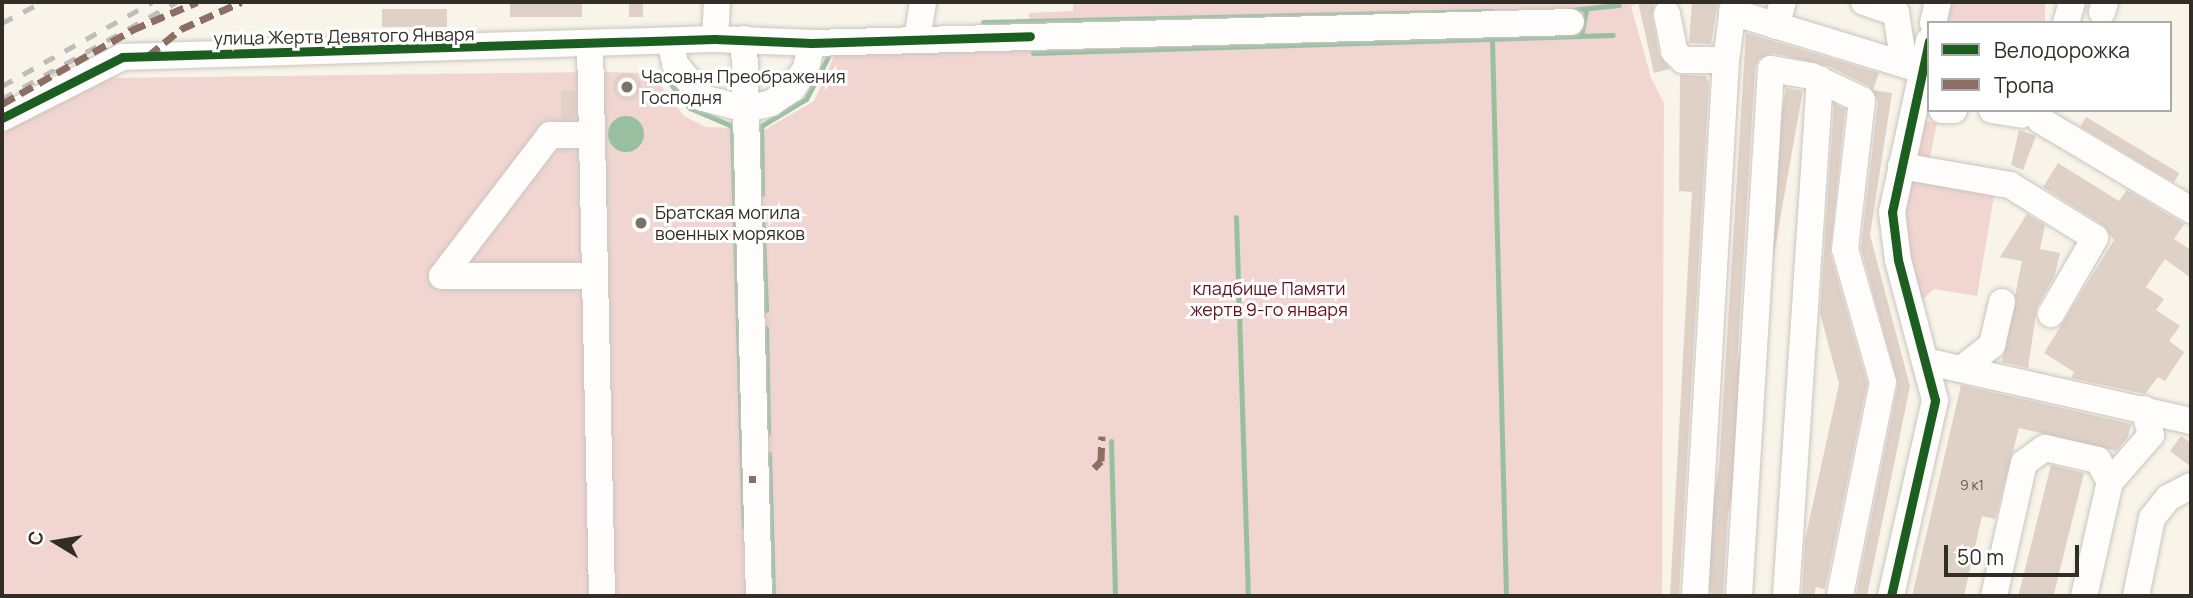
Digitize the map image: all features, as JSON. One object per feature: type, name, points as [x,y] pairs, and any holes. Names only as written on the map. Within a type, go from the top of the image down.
[{"type":"street","points":[[715,39],[717,2]]},
{"type":"street","points":[[917,40],[923,2]]},
{"type":"street","points":[[1864,2],[1896,13],[1922,106],[1901,166],[1893,235],[1929,362],[1935,400],[1891,596]]},
{"type":"street","points":[[1933,21],[1938,2]]},
{"type":"street","points":[[2067,21],[2072,2]]},
{"type":"street","points":[[1695,596],[1726,60],[1733,7],[1779,14],[1913,67]]},
{"type":"street","points":[[1667,14],[1674,51],[1683,60],[1726,60]]},
{"type":"street","name":"улица Жертв Девятого Января","points":[[2,118],[122,57],[590,46],[715,39],[812,43],[1571,22]]},
{"type":"street","points":[[744,39],[759,596]]},
{"type":"street","points":[[671,43],[676,64],[703,98],[746,109],[771,103],[792,89],[806,68],[812,43]]},
{"type":"street","points":[[1913,67],[1927,44]]},
{"type":"street","points":[[590,46],[592,276],[602,596]]},
{"type":"street","points":[[1739,596],[1768,82],[1771,69],[1820,79],[1862,100],[1845,249],[1883,382],[1840,596]]},
{"type":"street","points":[[1786,596],[1820,79]]},
{"type":"street","points":[[2003,112],[2031,117],[2191,210]]},
{"type":"street","points":[[592,135],[550,135],[442,276],[592,276]]},
{"type":"street","points":[[1901,166],[2010,185],[2095,237],[2051,314]]},
{"type":"street","points":[[1964,367],[1992,345],[2002,302]]},
{"type":"street","points":[[1929,362],[1964,367],[2191,421]]},
{"type":"street","points":[[2084,596],[2110,482],[2151,435],[2144,409]]},
{"type":"street","points":[[1994,596],[2024,463],[2045,447],[2098,460],[2110,482]]},
{"type":"street","points":[[2136,596],[2152,518],[2168,498],[2191,486]]},
{"type":"green space","name":"кладбище Памяти жертв 9-го января","points":[[1073,2],[1642,2],[1631,6],[1651,78],[1664,103],[1662,596],[2,596],[2,128],[106,78],[600,72],[651,73],[684,116],[705,127],[766,129],[814,101],[835,54],[1029,50],[1029,13],[1073,11]]},
{"type":"green space","points":[[1948,2],[2045,2],[2045,21],[1948,21]]},
{"type":"green space","points":[[1921,121],[1937,122],[1929,163],[1913,157]]},
{"type":"green space","points":[[1915,178],[1994,196],[1977,296],[1934,289],[1921,301],[1904,243],[1905,190]]},
{"type":"shaded area","points":[[626,116],[639,121],[644,134],[639,147],[626,152],[613,147],[608,134],[613,121]]},
{"type":"building","points":[[510,2],[582,2],[582,17],[510,17]]},
{"type":"building","points":[[629,2],[643,2],[643,17],[629,17]]},
{"type":"building","points":[[1638,2],[1655,2],[1652,17],[1659,54],[1670,69],[1654,73]]},
{"type":"building","points":[[1692,2],[1718,2],[1711,44],[1689,43]]},
{"type":"building","points":[[382,9],[447,9],[447,27],[382,27]]},
{"type":"building","points":[[1746,33],[1879,73],[1873,90],[1892,93],[1870,235],[1910,386],[1867,596],[1856,596],[1898,384],[1861,248],[1878,101],[1869,86],[1828,66],[1773,53],[1759,59],[1755,68],[1723,596],[1711,596]]},
{"type":"building","name":"Часовня Преображения Господня","points":[[627,73],[637,77],[641,87],[637,97],[627,101],[617,97],[613,87],[617,77]]},
{"type":"building","points":[[1680,75],[1706,76],[1709,83],[1679,596],[1670,596],[1692,192],[1679,191]]},
{"type":"building","points":[[1786,88],[1803,91],[1714,592],[1698,589]]},
{"type":"building","points":[[561,91],[575,91],[575,119],[561,119]]},
{"type":"building","points":[[1834,104],[1845,109],[1830,253],[1867,383],[1825,589],[1816,587],[1814,596],[1802,596],[1805,540],[1839,384],[1820,313]]},
{"type":"building","points":[[2086,117],[2179,173],[2174,183],[2080,126]]},
{"type":"building","points":[[2019,130],[2036,136],[2023,170],[2011,165]]},
{"type":"building","points":[[2058,163],[2119,201],[2127,190],[2184,224],[2174,239],[2191,250],[2191,278],[2165,259],[2146,287],[2164,299],[2156,310],[2180,326],[2169,341],[2184,352],[2165,381],[2158,377],[2145,394],[2071,378],[2074,372],[2044,353],[2114,240],[2103,225],[2043,187]]},
{"type":"building","points":[[2027,214],[2045,225],[2040,249],[2060,253],[2055,275],[2037,307],[2028,368],[2002,362],[2022,261],[2000,257]]},
{"type":"building","points":[[1961,385],[2131,424],[2128,437],[2116,451],[2019,428],[1995,519],[1982,516],[1964,596],[1912,596]]},
{"type":"building","points":[[2181,436],[2191,443],[2191,467],[2170,451]]},
{"type":"building","points":[[2051,465],[2084,473],[2053,596],[2018,596]]},
{"type":"waterway","points":[[1570,10],[1619,5]]},
{"type":"waterway","points":[[1581,36],[1586,10]]},
{"type":"waterway","points":[[983,22],[1491,11]]},
{"type":"waterway","points":[[1033,53],[1613,35]]},
{"type":"waterway","points":[[1492,39],[1506,596]]},
{"type":"waterway","points":[[762,194],[761,126],[806,99],[828,57]]},
{"type":"waterway","points":[[662,73],[690,108],[732,126],[744,527]]},
{"type":"waterway","points":[[762,213],[766,310]]},
{"type":"waterway","points":[[1236,217],[1248,596]]},
{"type":"waterway","points":[[766,328],[768,433]]},
{"type":"waterway","points":[[1111,441],[1115,596]]},
{"type":"waterway","points":[[769,454],[773,593]]},
{"type":"railway","points":[[2,23],[42,2]]},
{"type":"railway","points":[[2,86],[152,2]]},
{"type":"railway","points":[[2,99],[176,2]]},
{"type":"marked path","points":[[2,104],[132,30],[197,2]]},
{"type":"marked path","points":[[148,56],[181,29],[241,2]]},
{"type":"marked path","points":[[1094,468],[1101,461],[1102,436]]},
{"type":"marked path","points":[[749,479],[756,479]]},
{"type":"cycle path","points":[[2,118],[122,57],[715,39],[812,43],[1030,36]]},
{"type":"cycle path","points":[[1891,596],[1935,400],[1898,260],[1892,212],[1927,50]]},
{"type":"place","name":"Часовня Преображения Господня","points":[[627,87]]},
{"type":"place","name":"Братская могила военных моряков","points":[[641,223]]}]
